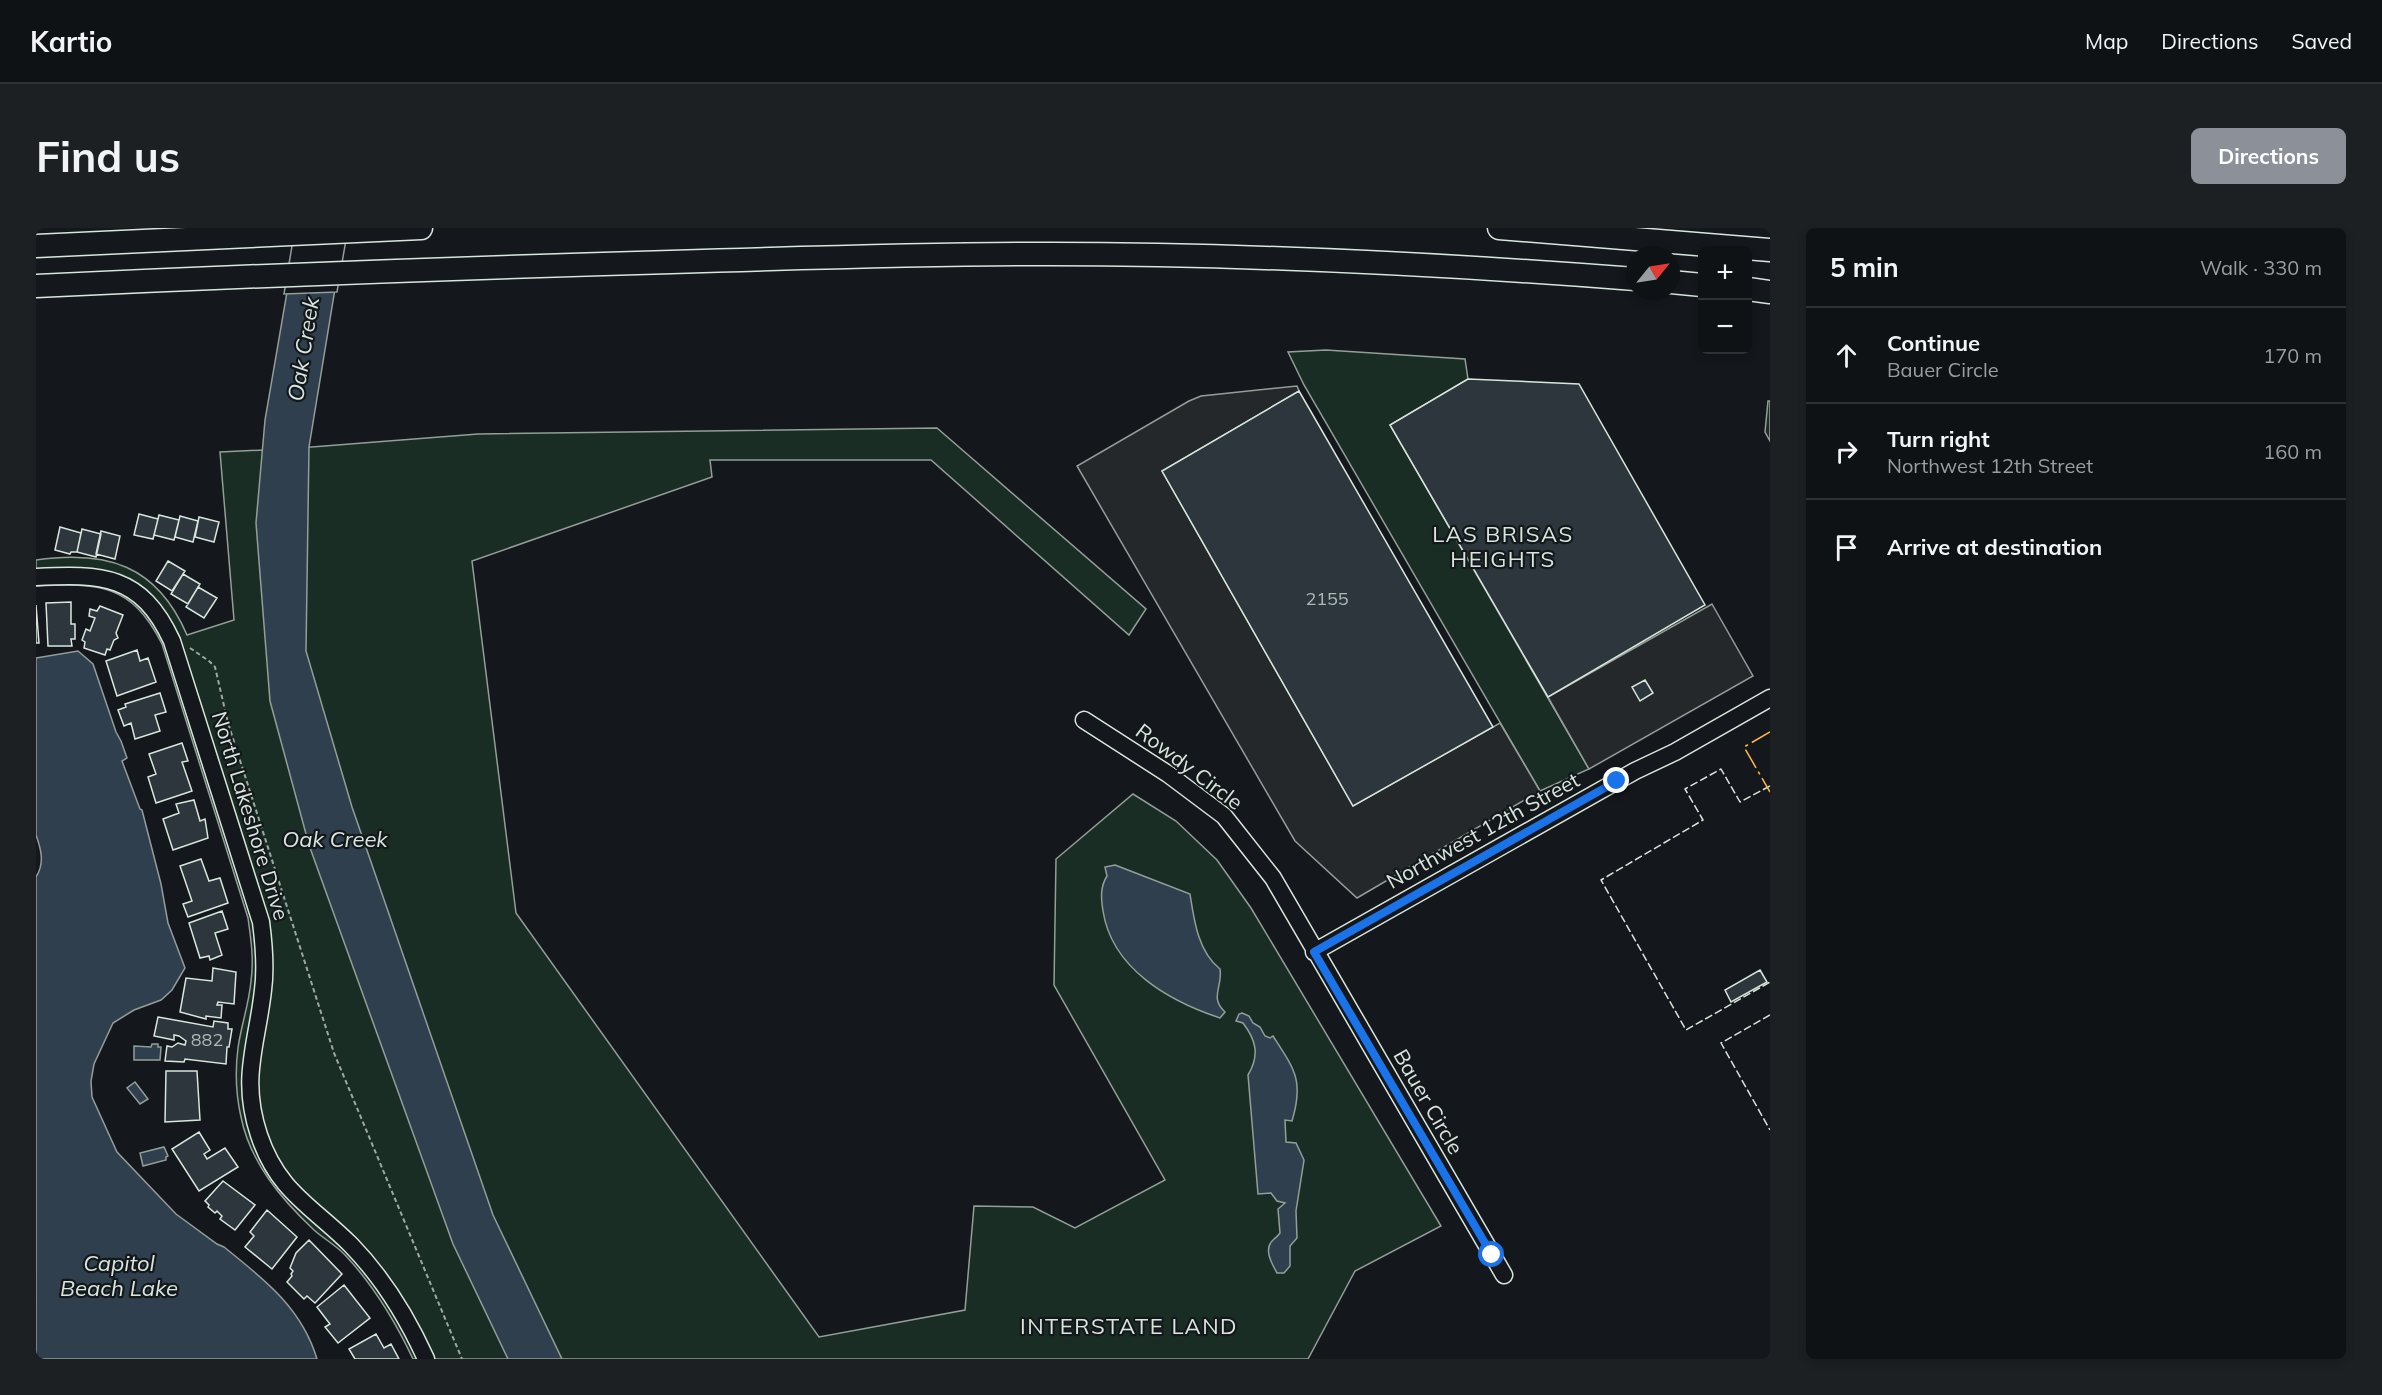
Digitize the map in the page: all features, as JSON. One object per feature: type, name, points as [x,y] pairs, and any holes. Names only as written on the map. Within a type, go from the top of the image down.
[{"type":"highway","points":[[36,246],[421,228]]},
{"type":"highway","points":[[1498,228],[1770,250]]},
{"type":"highway","points":[[36,286],[407,270],[888,255],[1051,254],[1206,256],[1370,262],[1626,278]]},
{"type":"highway","points":[[1680,283],[1698,285]]},
{"type":"highway","points":[[1752,290],[1770,292]]},
{"type":"street","name":"North Lakeshore Drive","points":[[36,578],[101,577],[130,589],[154,609],[172,641],[261,922],[265,964],[263,990],[252,1047],[250,1090],[259,1134],[269,1159],[294,1195],[351,1246],[381,1281],[402,1311],[426,1359]]},
{"type":"street","name":"Northwest 12th Street","points":[[1314,952],[1635,771],[1675,752],[1770,698]]},
{"type":"street","name":"Rowdy Circle","points":[[1084,720],[1168,774],[1224,816],[1273,878],[1314,952]]},
{"type":"street","name":"Bauer Circle","points":[[1314,952],[1504,1275]]},
{"type":"path","points":[[188,646],[209,661],[218,675],[228,723],[334,1053],[462,1359]]},
{"type":"green space","points":[[1326,350],[1465,359],[1468,379],[1390,425],[1589,769],[1540,791],[1304,385],[1288,352]]},
{"type":"green space","points":[[937,428],[1146,609],[1129,635],[931,460],[710,460],[712,477],[472,561],[516,913],[819,1337],[965,1310],[974,1206],[1033,1207],[1075,1228],[1165,1180],[1054,985],[1056,859],[1133,794],[1176,821],[1217,860],[1251,908],[1441,1226],[1355,1271],[1308,1359],[413,1359],[375,1292],[342,1252],[314,1230],[290,1206],[259,1164],[245,1134],[238,1100],[236,1074],[238,1048],[252,973],[248,918],[162,644],[138,609],[125,598],[111,591],[78,585],[36,586],[36,560],[62,557],[85,558],[107,561],[127,568],[145,578],[161,592],[175,611],[187,635],[234,620],[220,452],[478,434]]},
{"type":"shaded area","points":[[1297,386],[1299,391],[1162,471],[1353,806],[1500,723],[1540,791],[1357,898],[1295,841],[1077,466],[1201,396]]},
{"type":"shaded area","points":[[1768,401],[1770,401],[1770,441],[1765,432]]},
{"type":"shaded area","points":[[1712,604],[1753,676],[1589,769],[1548,697]]},
{"type":"water","name":"Oak Creek","points":[[298,228],[345,228],[309,447],[306,651],[352,807],[493,1215],[562,1359],[508,1359],[453,1244],[309,845],[270,701],[256,523],[265,420]]},
{"type":"water","name":"Capitol Beach Lake","points":[[78,651],[93,664],[127,758],[122,761],[142,810],[161,884],[168,923],[185,968],[172,990],[161,1000],[134,1010],[113,1023],[94,1064],[91,1081],[92,1097],[117,1152],[176,1214],[224,1247],[280,1296],[302,1324],[317,1359],[36,1359],[36,877],[39,872],[41,851],[36,835],[36,658]]},
{"type":"water","points":[[1115,865],[1190,894],[1195,925],[1202,945],[1220,969],[1217,997],[1220,1007],[1225,1012],[1220,1018],[1163,992],[1131,966],[1118,950],[1109,932],[1102,897],[1102,888],[1107,876],[1105,867]]},
{"type":"water","points":[[1242,1013],[1249,1016],[1253,1023],[1260,1027],[1265,1036],[1270,1038],[1273,1036],[1292,1067],[1297,1085],[1296,1107],[1292,1121],[1285,1120],[1286,1142],[1296,1143],[1304,1160],[1296,1211],[1297,1238],[1290,1246],[1290,1266],[1284,1273],[1277,1273],[1271,1261],[1269,1248],[1280,1233],[1278,1209],[1285,1203],[1277,1201],[1271,1193],[1258,1194],[1248,1075],[1254,1061],[1255,1048],[1243,1023],[1236,1021]]},
{"type":"water","points":[[152,1044],[158,1044],[158,1047],[161,1047],[160,1060],[134,1060],[134,1046],[151,1047]]},
{"type":"water","points":[[135,1082],[148,1099],[140,1104],[127,1088]]},
{"type":"water","points":[[164,1147],[168,1156],[166,1160],[143,1166],[140,1153]]},
{"type":"pier","points":[[295,228],[348,228],[337,292],[284,294]]},
{"type":"building","points":[[1468,379],[1579,384],[1705,605],[1548,697],[1390,425]]},
{"type":"building","points":[[1299,391],[1493,727],[1353,806],[1162,471]]},
{"type":"building","points":[[139,514],[158,519],[153,539],[134,535]]},
{"type":"building","points":[[159,515],[179,520],[174,540],[154,535]]},
{"type":"building","points":[[180,516],[198,521],[193,542],[175,537]]},
{"type":"building","points":[[199,517],[219,522],[214,542],[195,537]]},
{"type":"building","points":[[60,527],[81,533],[77,552],[70,554],[55,550]]},
{"type":"building","points":[[82,529],[101,534],[96,557],[77,552]]},
{"type":"building","points":[[101,531],[120,536],[115,559],[96,554]]},
{"type":"building","points":[[168,561],[185,571],[172,591],[156,581]]},
{"type":"building","points":[[183,574],[200,584],[188,604],[171,594]]},
{"type":"building","points":[[198,587],[217,598],[204,618],[186,607]]},
{"type":"building","points":[[71,602],[71,624],[75,624],[75,639],[71,639],[72,646],[48,646],[46,603]]},
{"type":"building","points":[[36,605],[39,643],[36,643]]},
{"type":"building","points":[[100,606],[123,615],[116,633],[118,638],[114,640],[110,650],[107,649],[105,655],[84,648],[85,642],[82,640],[86,629],[90,631],[95,618],[89,616],[90,609],[97,611]]},
{"type":"building","points":[[137,650],[140,661],[148,658],[156,682],[117,696],[106,661]]},
{"type":"building","points":[[1645,680],[1653,693],[1640,701],[1632,687]]},
{"type":"building","points":[[160,693],[166,712],[155,715],[160,731],[135,739],[131,723],[124,726],[118,710],[126,707],[125,704]]},
{"type":"building","points":[[182,743],[188,761],[182,762],[192,791],[156,803],[148,777],[156,774],[149,754]]},
{"type":"building","points":[[194,800],[200,821],[205,819],[208,838],[173,850],[163,819],[179,813],[176,804]]},
{"type":"building","points":[[201,859],[209,881],[220,878],[228,903],[188,917],[183,904],[192,901],[180,866]]},
{"type":"building","points":[[222,911],[228,929],[215,933],[222,955],[210,960],[209,956],[200,958],[189,923]]},
{"type":"building","points":[[213,968],[236,972],[234,1004],[218,1002],[217,1005],[222,1005],[221,1018],[206,1016],[206,1019],[180,1012],[186,978],[212,981]]},
{"type":"building","points":[[1760,970],[1767,982],[1731,1002],[1725,990]]},
{"type":"building","points":[[158,1017],[213,1027],[214,1021],[228,1023],[228,1029],[232,1029],[229,1047],[227,1047],[226,1064],[185,1059],[184,1062],[165,1061],[167,1046],[172,1047],[178,1043],[185,1045],[186,1041],[174,1035],[174,1040],[154,1036]]},
{"type":"building","points":[[166,1071],[197,1071],[200,1120],[165,1122]]},
{"type":"building","points":[[199,1132],[210,1150],[204,1154],[207,1159],[225,1148],[238,1167],[199,1191],[172,1149]]},
{"type":"building","points":[[223,1181],[255,1205],[235,1230],[220,1219],[222,1216],[208,1207],[205,1201]]},
{"type":"building","points":[[267,1210],[297,1237],[272,1269],[245,1247],[254,1236],[250,1232]]},
{"type":"building","points":[[309,1240],[342,1274],[315,1303],[307,1296],[304,1299],[287,1282],[292,1276],[293,1271],[290,1268],[296,1253]]},
{"type":"building","points":[[344,1285],[370,1318],[338,1343],[325,1327],[330,1324],[317,1307]]},
{"type":"building","points":[[376,1334],[384,1348],[391,1344],[399,1359],[355,1359],[349,1349]]},
{"type":"fence","points":[[1770,786],[1740,802],[1721,769],[1685,789],[1703,820],[1601,880],[1686,1030],[1770,982]]},
{"type":"fence","points":[[1770,1015],[1721,1043],[1770,1130]]},
{"type":"power","points":[[1770,732],[1744,747],[1770,792]]},
{"type":"district","name":"LAS BRISAS HEIGHTS","points":[[1503,546]]},
{"type":"district","name":"INTERSTATE LAND","points":[[1129,1326]]},
{"type":"route","points":[[1492,1255],[1314,952],[1617,781]]}]
